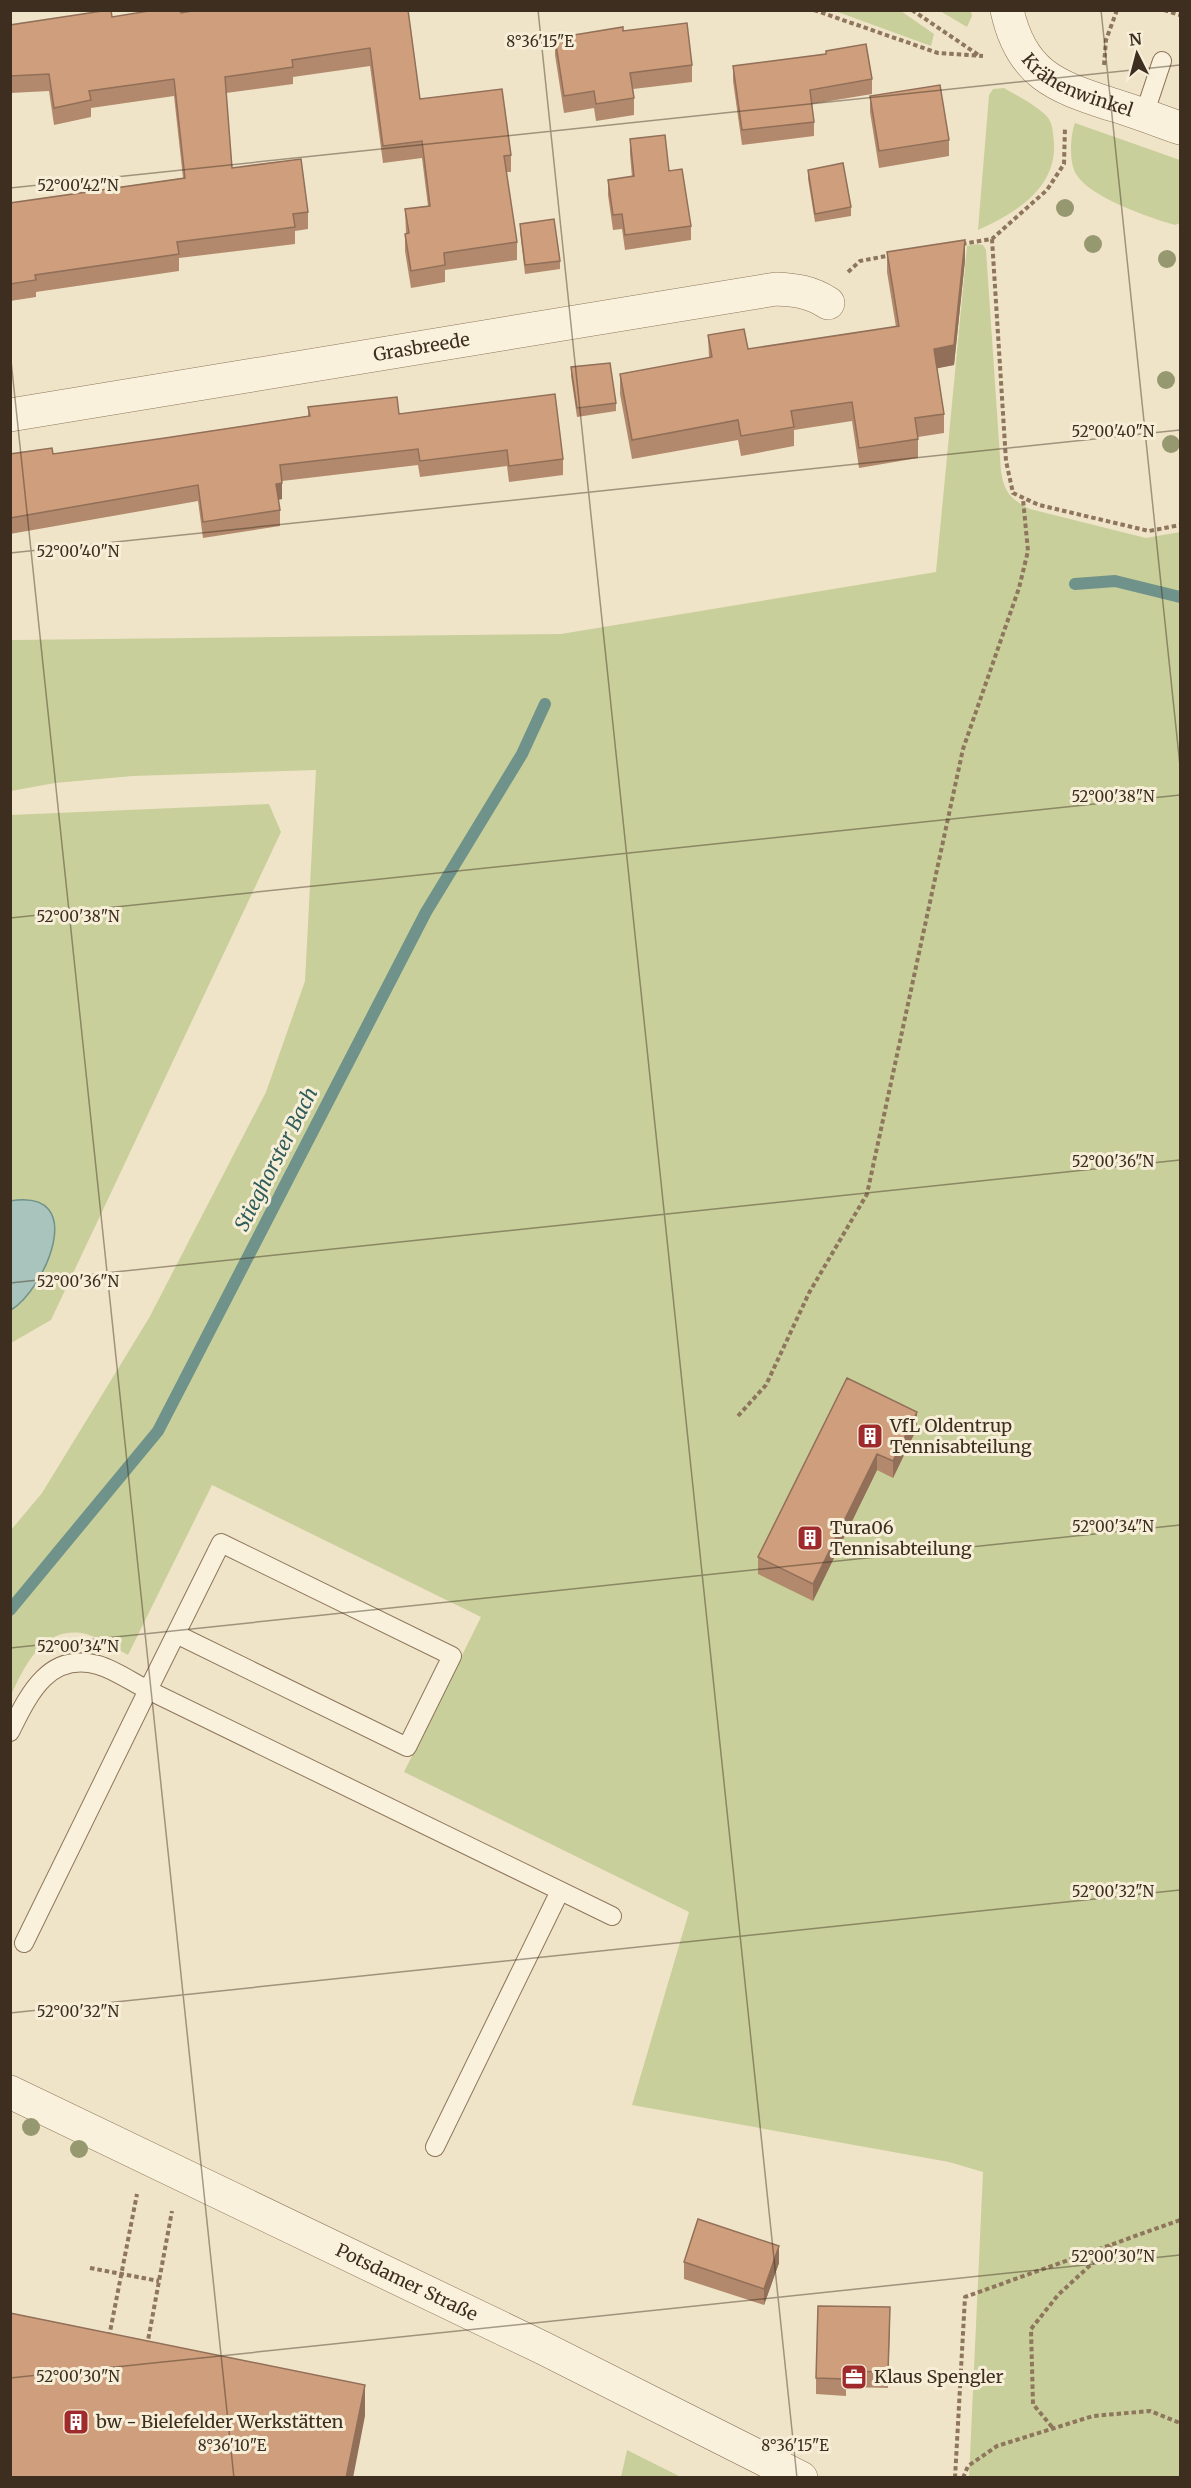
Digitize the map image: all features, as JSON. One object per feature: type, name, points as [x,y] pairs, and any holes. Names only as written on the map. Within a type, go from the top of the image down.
[{"type":"street","name":"Krähenwinkel","points":[[1007,10],[1013,30],[1027,57],[1049,81],[1067,90],[1180,128]]},
{"type":"street","name":"Grasbreede","points":[[10,415],[776,289],[798,290],[815,294],[828,303]]},
{"type":"street","name":"Potsdamer Straße","points":[[10,2092],[543,2348],[801,2478]]},
{"type":"lane","points":[[1144,115],[1162,61]]},
{"type":"lane","points":[[24,1943],[148,1690],[221,1543],[452,1656],[407,1748],[176,1634]]},
{"type":"lane","points":[[10,1732],[30,1691],[49,1673],[70,1663],[97,1665],[612,1916]]},
{"type":"lane","points":[[435,2147],[560,1891]]},
{"type":"path","points":[[814,10],[938,53],[981,56],[912,10]]},
{"type":"path","points":[[1103,101],[1106,40],[1117,10]]},
{"type":"path","points":[[1164,10],[1180,15]]},
{"type":"path","points":[[959,244],[992,239],[1047,190],[1064,164],[1067,90]]},
{"type":"path","points":[[992,239],[1006,461],[1012,493],[1039,505],[1149,531],[1180,525]]},
{"type":"path","points":[[828,303],[849,270],[860,261],[893,255]]},
{"type":"path","points":[[738,1416],[766,1385],[809,1293],[867,1194],[963,749],[1019,588],[1028,551],[1023,499]]},
{"type":"path","points":[[107,2344],[137,2193]]},
{"type":"path","points":[[146,2352],[172,2211]]},
{"type":"path","points":[[955,2478],[964,2297],[1180,2220]]},
{"type":"path","points":[[1052,2427],[1032,2404],[1031,2329],[1058,2295],[1112,2244]]},
{"type":"path","points":[[90,2268],[159,2282]]},
{"type":"path","points":[[963,2478],[968,2466],[997,2446],[1093,2416],[1150,2411],[1180,2423]]},
{"type":"green space","points":[[835,11],[901,11],[934,34],[931,46]]},
{"type":"green space","points":[[940,11],[971,11],[972,16],[967,27]]},
{"type":"green space","points":[[1004,88],[1034,106],[1049,119],[1054,142],[1053,158],[1049,173],[1031,197],[1006,216],[978,230],[989,95],[993,89]]},
{"type":"green space","points":[[1075,123],[1180,160],[1180,223],[1175,225],[1121,206],[1083,183],[1076,174],[1071,156]]},
{"type":"green space","points":[[983,245],[986,250],[1001,471],[1006,490],[1018,502],[1030,509],[1146,538],[1180,532],[1180,2477],[969,2477],[983,2172],[949,2162],[632,2105],[689,1912],[404,1772],[481,1617],[212,1485],[128,1655],[86,1634],[59,1635],[38,1649],[11,1695],[11,1530],[42,1493],[149,1318],[266,1092],[305,981],[316,770],[133,776],[55,783],[11,791],[11,640],[561,634],[936,572],[967,246]]},
{"type":"green space","points":[[269,804],[281,832],[51,1320],[11,1343],[10,815]]},
{"type":"green space","points":[[627,2450],[681,2477],[621,2477]]},
{"type":"water","points":[[10,1201],[34,1201],[49,1210],[54,1224],[53,1243],[47,1263],[24,1299],[11,1310]]},
{"type":"building","points":[[111,10],[112,17],[155,10],[180,10],[181,13],[197,10],[408,10],[420,99],[502,89],[511,155],[504,156],[517,242],[444,253],[445,265],[411,271],[405,234],[409,233],[405,209],[430,206],[422,141],[383,146],[370,48],[292,60],[293,67],[225,77],[232,168],[301,159],[308,212],[293,214],[295,227],[177,242],[179,254],[35,275],[36,280],[10,284],[10,203],[185,178],[174,79],[89,91],[91,100],[54,108],[49,74],[10,76],[10,25]]},
{"type":"building","points":[[687,23],[692,65],[630,73],[634,98],[596,104],[594,91],[564,96],[555,38],[623,27],[623,31]]},
{"type":"building","points":[[866,44],[872,79],[810,90],[814,122],[742,130],[733,66],[826,54],[826,51]]},
{"type":"building","points":[[940,85],[949,140],[879,151],[870,96]]},
{"type":"building","points":[[665,135],[669,171],[682,169],[691,226],[625,235],[622,214],[613,215],[608,180],[634,176],[630,139]]},
{"type":"building","points":[[843,163],[851,207],[815,214],[808,170]]},
{"type":"building","points":[[554,219],[560,261],[525,265],[520,224]]},
{"type":"building","points":[[965,240],[954,345],[934,349],[944,414],[915,418],[918,439],[859,448],[852,402],[791,411],[794,427],[741,436],[738,420],[632,440],[620,374],[712,357],[708,335],[744,329],[748,349],[899,326],[887,252]]},
{"type":"building","points":[[610,363],[616,403],[577,408],[571,367]]},
{"type":"building","points":[[555,394],[563,459],[509,466],[507,450],[420,461],[418,449],[280,465],[282,483],[276,484],[280,510],[203,522],[198,485],[10,518],[10,454],[52,448],[53,454],[165,438],[310,416],[308,407],[397,397],[399,414]]},
{"type":"building","points":[[847,1378],[917,1412],[893,1461],[877,1454],[813,1584],[758,1557]]},
{"type":"building","points":[[698,2219],[779,2246],[764,2289],[684,2262]]},
{"type":"building","points":[[818,2306],[890,2307],[888,2372],[846,2371],[846,2379],[816,2378]]},
{"type":"building","points":[[10,2313],[365,2385],[346,2478],[10,2478]]},
{"type":"waterway","points":[[1075,584],[1115,581],[1180,597]]},
{"type":"waterway","name":"Stieghorster Bach","points":[[10,1610],[158,1431],[426,912],[522,754],[545,704]]},
{"type":"place","name":"VfL Oldentrup Tennisabteilung","points":[[870,1436]]},
{"type":"place","name":"Tura06 Tennisabteilung","points":[[810,1538]]},
{"type":"place","name":"Klaus Spengler","points":[[854,2377]]},
{"type":"place","name":"bw - Bielefelder Werkstätten","points":[[76,2422]]}]
